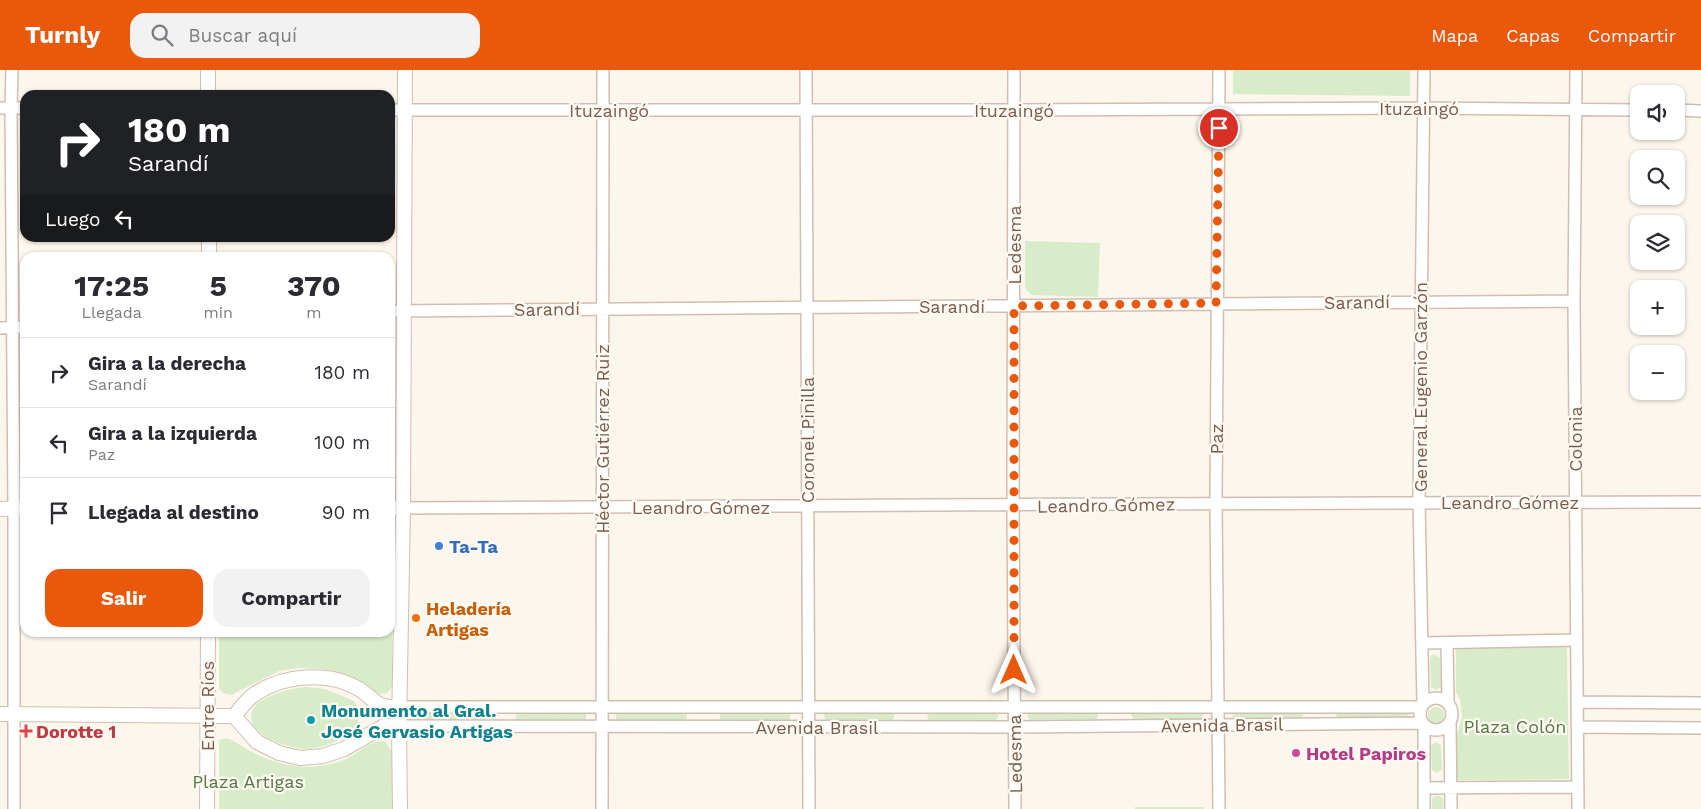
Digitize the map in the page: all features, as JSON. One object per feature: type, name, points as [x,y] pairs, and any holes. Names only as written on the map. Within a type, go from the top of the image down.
[{"type":"street","points":[[12,70],[6,109],[13,328],[14,809]]},
{"type":"street","points":[[208,70],[208,90]]},
{"type":"street","points":[[400,809],[396,508],[396,311],[405,70]]},
{"type":"street","name":"Héctor Gutiérrez Ruiz","points":[[602,809],[603,70]]},
{"type":"street","name":"Coronel Pinilla","points":[[806,70],[809,809]]},
{"type":"street","name":"Ledesma","points":[[1014,70],[1013,506],[1015,809]]},
{"type":"street","name":"Paz","points":[[1219,70],[1216,303],[1219,809]]},
{"type":"street","name":"General Eugenio Garzón","points":[[1423,705],[1419,501],[1424,70]]},
{"type":"street","name":"Colonia","points":[[1576,70],[1574,301],[1578,809]]},
{"type":"street","points":[[6,109],[20,108]]},
{"type":"street","name":"Ituzaingó","points":[[395,110],[1424,108],[1630,110]]},
{"type":"street","points":[[1685,110],[1701,111]]},
{"type":"street","name":"Sarandí","points":[[396,311],[1574,301]]},
{"type":"street","points":[[0,328],[20,327]]},
{"type":"street","name":"Leandro Gómez","points":[[396,508],[1013,506],[1419,501],[1701,502]]},
{"type":"street","name":"Entre Ríos","points":[[207,809],[208,637]]},
{"type":"street","points":[[1423,643],[1577,640]]},
{"type":"street","points":[[1447,643],[1448,702],[1452,712],[1450,723],[1451,809]]},
{"type":"street","name":"Avenida Brasil","points":[[1423,705],[386,708],[376,703],[358,688],[332,678],[308,677],[279,681],[252,696],[234,716],[257,742],[279,752],[300,758],[323,756],[344,750],[384,726],[1014,727],[1424,724]]},
{"type":"street","points":[[1448,702],[1435,698],[1428,700],[1423,705],[1421,718],[1429,728],[1440,730],[1450,723]]},
{"type":"street","points":[[1577,702],[1701,703]]},
{"type":"street","points":[[0,714],[234,716]]},
{"type":"street","points":[[1424,724],[1424,809]]},
{"type":"street","points":[[1578,727],[1701,728]]},
{"type":"street","points":[[1424,788],[1578,787]]},
{"type":"green space","points":[[1233,70],[1410,70],[1410,96],[1233,94]]},
{"type":"green space","points":[[1025,241],[1100,243],[1098,297],[1032,295],[1025,289]]},
{"type":"green space","points":[[219,637],[392,637],[392,687],[387,693],[379,694],[342,673],[325,669],[299,668],[279,671],[231,695],[223,693],[219,688]]},
{"type":"green space","name":"Plaza Colón","points":[[1567,645],[1569,779],[1457,780],[1456,738],[1462,717],[1460,699],[1456,692],[1456,649]]},
{"type":"green space","points":[[1432,655],[1440,658],[1441,687],[1436,690],[1431,687],[1430,658]]},
{"type":"green space","points":[[307,687],[324,689],[354,701],[360,711],[357,728],[334,742],[308,749],[292,747],[273,741],[253,724],[251,717],[257,703],[281,692]]},
{"type":"green space","points":[[1436,707],[1442,709],[1444,715],[1442,721],[1436,723],[1430,721],[1428,715],[1430,709]]},
{"type":"green space","points":[[1134,711],[1200,712],[1203,715],[1201,719],[1134,719],[1131,715]]},
{"type":"green space","points":[[1339,711],[1405,711],[1408,715],[1405,719],[1338,719],[1336,715]]},
{"type":"green space","points":[[619,712],[685,713],[687,718],[685,720],[618,720],[616,714]]},
{"type":"green space","points":[[722,712],[788,712],[790,718],[788,720],[722,720],[720,714]]},
{"type":"green space","points":[[826,712],[892,712],[894,718],[892,720],[825,720],[824,714]]},
{"type":"green space","points":[[930,712],[995,712],[999,716],[996,720],[929,720],[927,716]]},
{"type":"green space","points":[[1030,712],[1096,712],[1099,715],[1096,719],[1030,720],[1027,716]]},
{"type":"green space","points":[[1235,712],[1300,712],[1303,715],[1301,719],[1234,719],[1232,716]]},
{"type":"green space","points":[[417,713],[482,713],[485,714],[485,719],[483,721],[416,721],[414,715]]},
{"type":"green space","points":[[518,713],[584,713],[586,714],[586,719],[518,721],[516,715]]},
{"type":"green space","name":"Plaza Artigas","points":[[226,738],[276,762],[310,767],[344,760],[369,745],[385,741],[393,754],[393,809],[219,809],[219,740]]},
{"type":"green space","points":[[1436,742],[1441,745],[1442,769],[1437,773],[1432,770],[1431,746]]},
{"type":"green space","points":[[1434,796],[1440,796],[1443,799],[1443,809],[1432,809],[1432,799]]},
{"type":"green space","points":[[1135,807],[1204,807],[1204,809],[1135,809]]},
{"type":"place","name":"Ta-Ta","points":[[439,546]]},
{"type":"place","name":"Heladería Artigas","points":[[416,618]]},
{"type":"place","name":"Monumento al Gral. José Gervasio Artigas","points":[[311,720]]},
{"type":"place","name":"Dorotte 1","points":[[26,731]]},
{"type":"place","name":"Hotel Papiros","points":[[1296,753]]},
{"type":"route","points":[[1014,670],[1014,306],[1216,303],[1219,128]]}]
